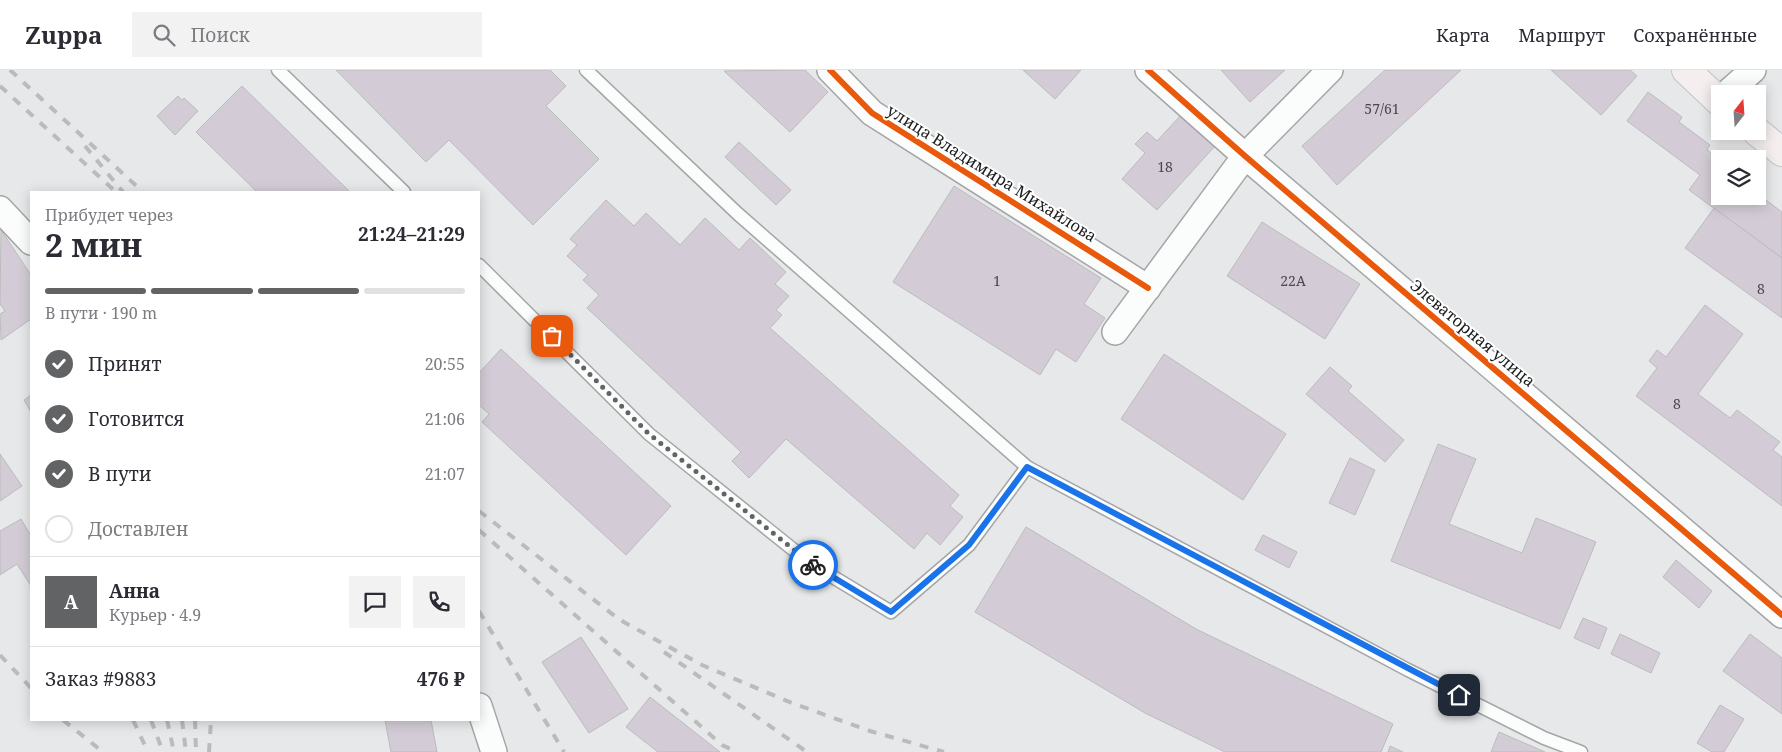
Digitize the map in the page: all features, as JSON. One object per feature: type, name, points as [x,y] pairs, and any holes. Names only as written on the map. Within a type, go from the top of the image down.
[{"type":"main road","points":[[1686,70],[1711,91]]},
{"type":"main road","points":[[1766,139],[1782,152]]},
{"type":"street","name":"улица Владимира Михайлова","points":[[830,70],[872,114],[1148,288]]},
{"type":"street","name":"Элеваторная улица","points":[[1148,70],[1245,156],[1782,615]]},
{"type":"street","points":[[1115,332],[1245,156],[1330,70]]},
{"type":"street","points":[[1736,85],[1753,70]]},
{"type":"street","points":[[0,210],[30,241]]},
{"type":"street","points":[[480,709],[494,752]]},
{"type":"lane","points":[[278,70],[403,191]]},
{"type":"lane","points":[[586,70],[738,214],[1027,467],[1408,670],[1544,738],[1581,752]]},
{"type":"lane","points":[[480,266],[649,434],[810,563],[891,612],[969,545],[1027,467]]},
{"type":"building","points":[[336,70],[550,70],[566,86],[546,106],[599,159],[533,225],[449,140],[426,162]]},
{"type":"building","points":[[805,70],[828,92],[790,132],[724,71]]},
{"type":"building","points":[[1023,70],[1081,70],[1055,99]]},
{"type":"building","points":[[1221,70],[1285,70],[1250,102]]},
{"type":"building","points":[[1385,70],[1461,70],[1337,185],[1302,146]]},
{"type":"building","points":[[1551,70],[1630,70],[1637,76],[1601,115]]},
{"type":"building","points":[[242,86],[349,191],[256,191],[196,132]]},
{"type":"building","points":[[1648,92],[1682,117],[1679,122],[1710,145],[1707,150],[1711,153],[1711,205],[1766,205],[1766,200],[1782,212],[1782,258],[1689,190],[1700,175],[1627,121]]},
{"type":"building","points":[[178,96],[182,100],[184,98],[198,111],[175,135],[157,116]]},
{"type":"building","points":[[1181,115],[1215,146],[1157,210],[1122,179],[1145,153],[1135,144],[1147,132],[1157,141]]},
{"type":"building","points":[[739,142],[791,190],[776,205],[725,157]]},
{"type":"building","points":[[954,186],[1101,278],[1084,304],[1105,318],[1076,362],[1056,349],[1040,375],[893,282]]},
{"type":"building","points":[[606,200],[634,226],[646,213],[680,245],[705,218],[739,250],[750,238],[786,272],[775,284],[789,296],[776,310],[782,315],[770,328],[959,495],[950,506],[963,517],[940,545],[927,533],[914,549],[786,439],[749,478],[732,461],[741,452],[587,308],[599,295],[583,280],[588,275],[567,256],[577,245],[570,239]]},
{"type":"building","points":[[1714,208],[1782,258],[1782,318],[1685,248]]},
{"type":"building","points":[[1262,222],[1360,284],[1325,339],[1227,276]]},
{"type":"building","points":[[1,230],[30,274],[30,320],[1,340],[0,314],[5,311],[0,304]]},
{"type":"building","points":[[1705,305],[1743,334],[1698,394],[1730,418],[1737,410],[1780,442],[1773,450],[1782,457],[1782,506],[1636,396],[1657,368],[1649,361],[1657,350],[1666,357]]},
{"type":"building","points":[[501,349],[671,506],[626,555],[482,422],[489,414],[480,406],[480,372]]},
{"type":"building","points":[[1164,354],[1286,434],[1243,500],[1121,419]]},
{"type":"building","points":[[1330,367],[1352,386],[1348,391],[1404,440],[1385,462],[1306,394]]},
{"type":"building","points":[[30,396],[30,410],[24,400]]},
{"type":"building","points":[[1438,444],[1476,459],[1449,524],[1522,553],[1536,518],[1596,542],[1560,629],[1391,561]]},
{"type":"building","points":[[0,454],[22,486],[0,501]]},
{"type":"building","points":[[1350,458],[1375,470],[1355,515],[1329,503]]},
{"type":"building","points":[[21,519],[30,534],[30,584],[17,564],[0,575],[0,531]]},
{"type":"building","points":[[1026,527],[1196,629],[1393,724],[1381,752],[1225,752],[1145,713],[975,612]]},
{"type":"building","points":[[1263,535],[1297,552],[1289,568],[1255,550]]},
{"type":"building","points":[[1676,560],[1712,591],[1699,608],[1663,577]]},
{"type":"building","points":[[1583,618],[1607,628],[1599,649],[1574,638]]},
{"type":"building","points":[[1620,634],[1660,653],[1651,673],[1611,654]]},
{"type":"building","points":[[1750,634],[1782,658],[1782,714],[1723,671]]},
{"type":"building","points":[[581,637],[628,709],[589,733],[542,662]]},
{"type":"building","points":[[650,697],[720,752],[658,752],[626,727]]},
{"type":"building","points":[[1720,705],[1744,719],[1724,752],[1712,752],[1697,743]]},
{"type":"building","points":[[385,721],[431,721],[437,752],[391,752]]},
{"type":"building","points":[[1499,732],[1545,752],[1491,752]]},
{"type":"building","points":[[1390,746],[1403,752],[1388,752]]},
{"type":"railway","points":[[10,70],[142,191]]},
{"type":"railway","points":[[0,86],[115,191]]},
{"type":"railway","points":[[85,146],[122,191]]},
{"type":"railway","points":[[480,512],[620,620],[702,665],[792,703],[870,731],[944,752]]},
{"type":"railway","points":[[480,531],[722,745],[737,752]]},
{"type":"railway","points":[[480,613],[564,752]]},
{"type":"railway","points":[[664,652],[807,752]]},
{"type":"railway","points":[[0,655],[30,687]]},
{"type":"railway","points":[[64,721],[103,752]]},
{"type":"railway","points":[[133,721],[148,752]]},
{"type":"railway","points":[[151,721],[163,752]]},
{"type":"railway","points":[[167,721],[174,752]]},
{"type":"railway","points":[[182,721],[186,752]]},
{"type":"railway","points":[[195,721],[196,752]]},
{"type":"railway","points":[[209,752],[211,721]]},
{"type":"cycle path","points":[[830,70],[872,113],[1148,288]]},
{"type":"cycle path","points":[[1148,70],[1245,156],[1782,615]]},
{"type":"way so far","points":[[552,336],[649,434],[813,565]]},
{"type":"route","points":[[813,565],[891,612],[969,545],[1027,467],[1408,670],[1459,695]]}]
